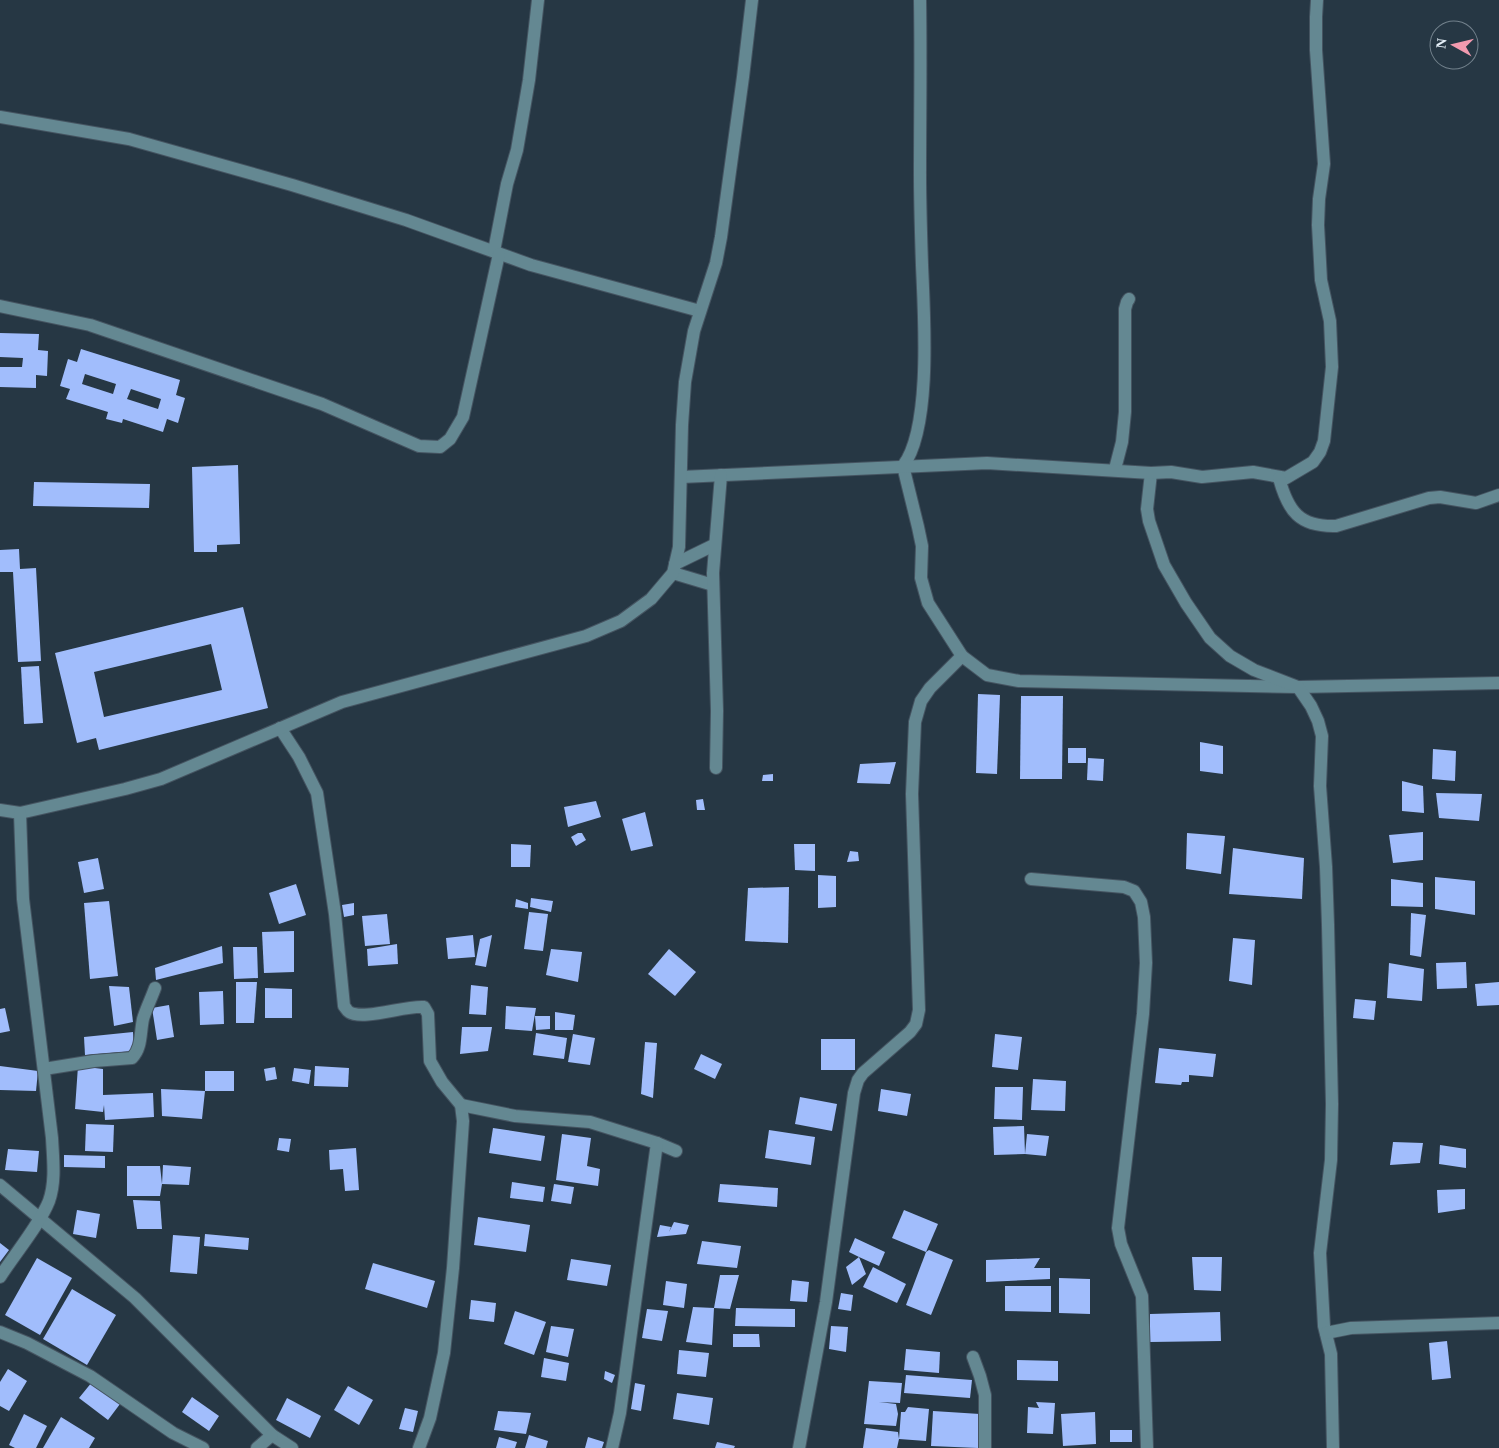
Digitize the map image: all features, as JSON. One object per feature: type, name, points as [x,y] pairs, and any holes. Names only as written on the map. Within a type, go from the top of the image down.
[{"type":"street","points":[[0,306],[90,325],[322,404],[419,446],[440,447],[450,439],[464,416],[496,253],[507,184],[517,150],[529,80],[538,0]]},
{"type":"street","points":[[0,810],[20,813],[162,779],[342,702],[586,636],[620,621],[651,599],[674,568],[680,547],[685,382],[694,331],[716,263],[721,237],[752,0]]},
{"type":"street","points":[[903,466],[910,457],[920,414],[924,361],[925,320],[920,174],[920,0]]},
{"type":"street","points":[[681,477],[987,463],[1151,473],[1171,472],[1202,477],[1253,472],[1286,478],[1312,462],[1320,452],[1324,441],[1332,367],[1330,321],[1321,280],[1318,225],[1319,199],[1324,164],[1316,50],[1317,0]]},
{"type":"street","points":[[0,117],[129,139],[396,217],[531,265],[700,311]]},
{"type":"street","points":[[1115,470],[1122,442],[1125,412],[1125,309],[1126,302],[1130,299]]},
{"type":"street","points":[[903,466],[922,546],[921,578],[928,603],[962,656],[987,675],[1005,680],[1019,681],[1298,687],[1499,684]]},
{"type":"street","points":[[1151,473],[1147,509],[1149,521],[1164,565],[1210,638],[1230,656],[1254,670],[1298,687],[1311,706],[1322,736],[1320,786],[1328,906],[1332,1104],[1331,1160],[1320,1253],[1324,1326],[1331,1354],[1333,1448]]},
{"type":"street","points":[[716,768],[717,710],[713,584],[714,545],[721,475]]},
{"type":"street","points":[[1279,478],[1291,509],[1300,518],[1312,524],[1323,526],[1336,526],[1429,498],[1440,497],[1476,503],[1499,495]]},
{"type":"street","points":[[674,568],[714,545]]},
{"type":"street","points":[[674,568],[713,584]]},
{"type":"street","points":[[799,1448],[826,1302],[858,1080],[863,1072],[910,1032],[916,1024],[919,1010],[912,794],[915,722],[921,701],[930,688],[962,656]]},
{"type":"street","points":[[280,728],[299,757],[317,793],[335,914],[344,1006],[350,1012],[365,1015],[424,1006],[428,1014],[430,1061],[442,1082],[460,1105],[463,1121],[453,1268],[444,1353],[430,1418],[419,1448]]},
{"type":"street","points":[[0,1277],[40,1219],[49,1200],[53,1178],[52,1138],[23,899],[20,813]]},
{"type":"street","points":[[1031,879],[1124,887],[1134,891],[1141,902],[1144,916],[1146,963],[1143,1014],[1118,1228],[1122,1244],[1142,1296],[1147,1448]]},
{"type":"street","points":[[44,1069],[94,1061],[132,1058],[140,1044],[143,1018],[155,988]]},
{"type":"street","points":[[460,1105],[515,1116],[590,1122],[676,1150]]},
{"type":"street","points":[[612,1448],[620,1413],[657,1143]]},
{"type":"street","points":[[0,1185],[135,1298],[272,1435],[292,1448]]},
{"type":"street","points":[[1326,1332],[1351,1328],[1499,1323]]},
{"type":"street","points":[[0,1332],[27,1343],[90,1376],[173,1432],[203,1448]]},
{"type":"street","points":[[973,1357],[985,1394],[985,1448]]},
{"type":"street","points":[[257,1448],[272,1435]]},
{"type":"building","points":[[0,333],[39,334],[38,350],[48,351],[47,376],[36,375],[36,388],[0,387],[0,367],[22,367],[23,358],[0,357]]},
{"type":"building","points":[[81,349],[180,380],[176,395],[185,398],[178,423],[167,419],[163,432],[123,419],[122,423],[106,419],[108,412],[66,399],[70,389],[60,386],[68,359],[77,362]],"holes":[[[85,374],[116,384],[113,394],[82,384]],[[131,389],[161,399],[158,409],[127,399]]]},
{"type":"building","points":[[238,465],[240,544],[217,545],[217,552],[194,552],[192,467]]},
{"type":"building","points":[[34,482],[150,484],[149,508],[33,506]]},
{"type":"building","points":[[19,549],[20,569],[36,568],[41,661],[18,662],[13,572],[0,572],[0,550]]},
{"type":"building","points":[[243,607],[268,708],[99,750],[96,738],[77,743],[55,653]],"holes":[[[211,644],[222,690],[104,717],[94,672]]]},
{"type":"building","points":[[39,666],[43,723],[24,724],[21,667]]},
{"type":"building","points":[[978,694],[1000,695],[997,774],[976,773]]},
{"type":"building","points":[[1021,696],[1063,696],[1062,779],[1020,779]]},
{"type":"building","points":[[1200,742],[1223,746],[1223,774],[1200,771]]},
{"type":"building","points":[[1068,748],[1086,748],[1086,763],[1068,763]]},
{"type":"building","points":[[1433,749],[1456,751],[1455,781],[1432,779]]},
{"type":"building","points":[[1088,758],[1104,759],[1103,781],[1087,780]]},
{"type":"building","points":[[896,762],[890,784],[857,783],[860,764]]},
{"type":"building","points":[[773,774],[773,781],[762,781],[763,775]]},
{"type":"building","points":[[1402,781],[1423,786],[1424,813],[1402,811]]},
{"type":"building","points":[[1436,793],[1482,794],[1479,821],[1439,818]]},
{"type":"building","points":[[703,799],[705,810],[697,810],[696,800]]},
{"type":"building","points":[[596,801],[601,817],[568,827],[564,807]]},
{"type":"building","points":[[645,812],[653,846],[631,851],[622,819]]},
{"type":"building","points":[[1423,832],[1423,860],[1393,863],[1389,835]]},
{"type":"building","points":[[582,833],[586,840],[576,846],[571,837]]},
{"type":"building","points":[[1187,833],[1225,836],[1221,874],[1186,869]]},
{"type":"building","points":[[511,844],[531,845],[530,867],[511,867]]},
{"type":"building","points":[[794,844],[815,844],[815,871],[795,870]]},
{"type":"building","points":[[1233,848],[1304,858],[1302,899],[1229,894]]},
{"type":"building","points":[[850,851],[858,852],[859,861],[847,862]]},
{"type":"building","points":[[98,858],[104,889],[84,893],[78,862]]},
{"type":"building","points":[[818,875],[836,876],[836,907],[818,908]]},
{"type":"building","points":[[1435,877],[1475,881],[1475,915],[1435,909]]},
{"type":"building","points":[[1391,879],[1423,883],[1423,907],[1391,906]]},
{"type":"building","points":[[296,884],[306,915],[279,924],[269,893]]},
{"type":"building","points":[[789,887],[788,943],[745,941],[748,888]]},
{"type":"building","points":[[531,898],[553,901],[551,912],[530,907]]},
{"type":"building","points":[[516,899],[528,903],[528,909],[515,907]]},
{"type":"building","points":[[109,901],[118,976],[90,979],[84,903]]},
{"type":"building","points":[[354,903],[354,915],[344,917],[342,905]]},
{"type":"building","points":[[529,912],[548,914],[543,951],[524,949]]},
{"type":"building","points":[[1411,913],[1426,915],[1421,957],[1410,955]]},
{"type":"building","points":[[387,914],[390,944],[365,946],[362,916]]},
{"type":"building","points":[[294,931],[294,972],[264,973],[262,932]]},
{"type":"building","points":[[473,935],[475,957],[448,959],[446,938]]},
{"type":"building","points":[[492,935],[486,967],[475,965],[480,939]]},
{"type":"building","points":[[1233,938],[1255,940],[1252,985],[1229,981]]},
{"type":"building","points":[[397,944],[398,964],[368,966],[367,949]]},
{"type":"building","points":[[222,946],[223,963],[156,980],[155,968]]},
{"type":"building","points":[[233,947],[257,947],[258,978],[234,979]]},
{"type":"building","points":[[551,949],[582,952],[578,982],[546,975]]},
{"type":"building","points":[[669,949],[696,972],[675,996],[648,974]]},
{"type":"building","points":[[1466,962],[1467,988],[1437,989],[1436,963]]},
{"type":"building","points":[[1389,963],[1424,969],[1422,1001],[1387,998]]},
{"type":"building","points":[[236,982],[257,982],[254,1023],[236,1023]]},
{"type":"building","points":[[1499,982],[1499,1005],[1477,1006],[1475,984]]},
{"type":"building","points":[[471,985],[488,987],[486,1015],[469,1014]]},
{"type":"building","points":[[109,986],[129,987],[133,1022],[114,1026]]},
{"type":"building","points":[[265,988],[292,989],[292,1018],[265,1018]]},
{"type":"building","points":[[223,991],[224,1024],[200,1025],[199,992]]},
{"type":"building","points":[[1355,999],[1376,1001],[1374,1020],[1353,1018]]},
{"type":"building","points":[[169,1005],[174,1037],[157,1040],[152,1008]]},
{"type":"building","points":[[506,1006],[536,1008],[532,1031],[505,1029]]},
{"type":"building","points":[[5,1008],[10,1031],[0,1033],[0,1009]]},
{"type":"building","points":[[555,1012],[575,1015],[573,1030],[555,1030]]},
{"type":"building","points":[[535,1016],[550,1016],[550,1029],[536,1030]]},
{"type":"building","points":[[462,1027],[492,1027],[488,1051],[460,1054]]},
{"type":"building","points":[[133,1032],[134,1051],[85,1055],[84,1037]]},
{"type":"building","points":[[536,1033],[567,1038],[564,1059],[533,1055]]},
{"type":"building","points":[[573,1034],[595,1038],[590,1065],[568,1062]]},
{"type":"building","points":[[995,1034],[1022,1037],[1018,1070],[992,1067]]},
{"type":"building","points":[[821,1039],[855,1039],[855,1070],[821,1070]]},
{"type":"building","points":[[645,1042],[657,1043],[653,1098],[641,1094]]},
{"type":"building","points":[[1159,1048],[1216,1054],[1213,1077],[1189,1075],[1189,1082],[1182,1082],[1181,1085],[1155,1083]]},
{"type":"building","points":[[701,1054],[722,1064],[715,1079],[694,1069]]},
{"type":"building","points":[[0,1066],[38,1071],[36,1091],[0,1090]]},
{"type":"building","points":[[78,1066],[103,1069],[103,1095],[153,1093],[154,1117],[105,1120],[104,1105],[103,1112],[75,1109]]},
{"type":"building","points":[[315,1066],[349,1068],[348,1087],[314,1086]]},
{"type":"building","points":[[275,1067],[277,1079],[266,1081],[264,1069]]},
{"type":"building","points":[[294,1068],[311,1070],[309,1084],[292,1081]]},
{"type":"building","points":[[205,1071],[234,1071],[234,1091],[205,1091]]},
{"type":"building","points":[[1033,1079],[1066,1081],[1065,1111],[1031,1110]]},
{"type":"building","points":[[995,1087],[1023,1087],[1022,1120],[994,1119]]},
{"type":"building","points":[[161,1089],[205,1091],[202,1119],[162,1116]]},
{"type":"building","points":[[881,1089],[911,1094],[907,1116],[878,1111]]},
{"type":"building","points":[[800,1097],[837,1104],[832,1131],[795,1124]]},
{"type":"building","points":[[86,1124],[114,1125],[113,1152],[85,1151]]},
{"type":"building","points":[[1024,1126],[1025,1154],[994,1155],[993,1127]]},
{"type":"building","points":[[493,1128],[545,1136],[541,1161],[489,1153]]},
{"type":"building","points":[[769,1130],[815,1137],[811,1165],[765,1158]]},
{"type":"building","points":[[562,1134],[591,1138],[587,1166],[600,1169],[598,1186],[556,1180]]},
{"type":"building","points":[[1027,1134],[1049,1136],[1046,1156],[1025,1154]]},
{"type":"building","points":[[279,1138],[291,1139],[289,1152],[277,1150]]},
{"type":"building","points":[[1393,1142],[1423,1143],[1420,1163],[1390,1165]]},
{"type":"building","points":[[1440,1145],[1466,1149],[1466,1168],[1439,1164]]},
{"type":"building","points":[[356,1148],[359,1190],[345,1191],[343,1169],[330,1170],[329,1150]]},
{"type":"building","points":[[8,1149],[39,1151],[37,1172],[5,1170]]},
{"type":"building","points":[[64,1155],[105,1156],[105,1168],[64,1167]]},
{"type":"building","points":[[163,1165],[191,1167],[189,1185],[162,1184]]},
{"type":"building","points":[[127,1166],[160,1166],[162,1184],[160,1196],[127,1196]]},
{"type":"building","points":[[512,1182],[545,1187],[543,1202],[510,1198]]},
{"type":"building","points":[[554,1184],[574,1187],[571,1204],[551,1201]]},
{"type":"building","points":[[720,1184],[778,1188],[777,1207],[718,1202]]},
{"type":"building","points":[[1465,1189],[1465,1209],[1438,1213],[1437,1190]]},
{"type":"building","points":[[133,1200],[160,1201],[162,1229],[137,1229]]},
{"type":"building","points":[[77,1210],[100,1214],[96,1238],[73,1234]]},
{"type":"building","points":[[904,1210],[938,1224],[926,1252],[892,1238]]},
{"type":"building","points":[[478,1217],[530,1225],[526,1252],[474,1245]]},
{"type":"building","points":[[674,1222],[689,1225],[686,1234],[657,1237],[660,1225],[671,1227],[669,1232]]},
{"type":"building","points":[[205,1234],[249,1238],[248,1250],[204,1246]]},
{"type":"building","points":[[173,1235],[200,1237],[197,1274],[170,1272]]},
{"type":"building","points":[[855,1238],[885,1252],[879,1266],[849,1252]]},
{"type":"building","points":[[702,1241],[741,1246],[737,1268],[697,1264]]},
{"type":"building","points":[[0,1243],[9,1250],[0,1262]]},
{"type":"building","points":[[929,1250],[953,1260],[931,1315],[906,1305],[926,1252]]},
{"type":"building","points":[[859,1257],[866,1274],[852,1285],[846,1267]]},
{"type":"building","points":[[1192,1257],[1222,1257],[1221,1291],[1194,1290]]},
{"type":"building","points":[[37,1258],[72,1278],[40,1335],[5,1315]]},
{"type":"building","points":[[1040,1258],[1034,1268],[1050,1268],[1050,1279],[986,1282],[986,1260]]},
{"type":"building","points":[[571,1259],[611,1265],[607,1286],[567,1280]]},
{"type":"building","points":[[373,1263],[435,1281],[427,1308],[365,1289]]},
{"type":"building","points":[[873,1267],[906,1284],[897,1303],[863,1287]]},
{"type":"building","points":[[720,1275],[739,1275],[730,1309],[714,1308]]},
{"type":"building","points":[[1059,1278],[1090,1279],[1090,1314],[1059,1313]]},
{"type":"building","points":[[792,1280],[809,1282],[807,1302],[790,1301]]},
{"type":"building","points":[[666,1281],[687,1284],[684,1308],[663,1305]]},
{"type":"building","points":[[1005,1286],[1051,1286],[1051,1312],[1005,1311]]},
{"type":"building","points":[[72,1289],[116,1315],[87,1365],[43,1339]]},
{"type":"building","points":[[841,1293],[853,1295],[851,1311],[838,1309]]},
{"type":"building","points":[[471,1300],[496,1303],[494,1322],[469,1319]]},
{"type":"building","points":[[693,1307],[714,1308],[712,1345],[686,1342]]},
{"type":"building","points":[[736,1308],[795,1309],[795,1327],[735,1326]]},
{"type":"building","points":[[647,1309],[668,1311],[662,1341],[642,1338]]},
{"type":"building","points":[[515,1311],[546,1322],[534,1355],[504,1344]]},
{"type":"building","points":[[1220,1312],[1221,1341],[1150,1342],[1150,1314]]},
{"type":"building","points":[[551,1326],[574,1329],[568,1357],[546,1352]]},
{"type":"building","points":[[831,1326],[848,1327],[846,1352],[829,1349]]},
{"type":"building","points":[[733,1334],[759,1334],[760,1347],[733,1347]]},
{"type":"building","points":[[1447,1341],[1451,1378],[1432,1380],[1429,1343]]},
{"type":"building","points":[[906,1349],[940,1352],[939,1373],[904,1370]]},
{"type":"building","points":[[679,1350],[709,1353],[706,1377],[677,1374]]},
{"type":"building","points":[[544,1358],[569,1363],[566,1381],[541,1377]]},
{"type":"building","points":[[1017,1360],[1058,1361],[1058,1381],[1017,1380]]},
{"type":"building","points":[[8,1369],[27,1381],[9,1411],[0,1406],[0,1382]]},
{"type":"building","points":[[605,1371],[615,1375],[612,1383],[604,1379]]},
{"type":"building","points":[[906,1375],[972,1380],[970,1398],[904,1393]]},
{"type":"building","points":[[869,1381],[902,1383],[900,1403],[879,1402],[896,1404],[898,1414],[896,1426],[864,1424]]},
{"type":"building","points":[[92,1382],[120,1404],[108,1420],[79,1398]]},
{"type":"building","points":[[635,1383],[645,1385],[641,1411],[631,1409]]},
{"type":"building","points":[[348,1386],[373,1400],[359,1425],[334,1410]]},
{"type":"building","points":[[677,1393],[713,1398],[709,1425],[673,1419]]},
{"type":"building","points":[[192,1397],[219,1416],[209,1431],[182,1412]]},
{"type":"building","points":[[287,1398],[321,1416],[310,1438],[276,1420]]},
{"type":"building","points":[[1036,1402],[1055,1403],[1053,1434],[1027,1433],[1028,1407],[1039,1408]]},
{"type":"building","points":[[908,1407],[929,1409],[926,1441],[899,1439],[901,1412],[905,1412]]},
{"type":"building","points":[[405,1408],[418,1411],[413,1432],[399,1429]]},
{"type":"building","points":[[498,1411],[531,1413],[526,1434],[494,1430]]},
{"type":"building","points":[[933,1411],[980,1414],[978,1448],[931,1446]]},
{"type":"building","points":[[1095,1412],[1096,1444],[1063,1446],[1061,1414]]},
{"type":"building","points":[[24,1414],[47,1426],[36,1448],[15,1448],[9,1445]]},
{"type":"building","points":[[61,1417],[95,1438],[89,1448],[43,1448]]},
{"type":"building","points":[[866,1428],[898,1432],[897,1448],[863,1448]]},
{"type":"building","points":[[1110,1430],[1132,1430],[1132,1442],[1110,1442]]},
{"type":"building","points":[[529,1435],[548,1441],[546,1448],[525,1448]]},
{"type":"building","points":[[499,1437],[517,1442],[515,1448],[496,1448]]},
{"type":"building","points":[[588,1437],[604,1442],[602,1448],[585,1448]]},
{"type":"building","points":[[717,1442],[735,1446],[734,1448],[715,1448]]}]
